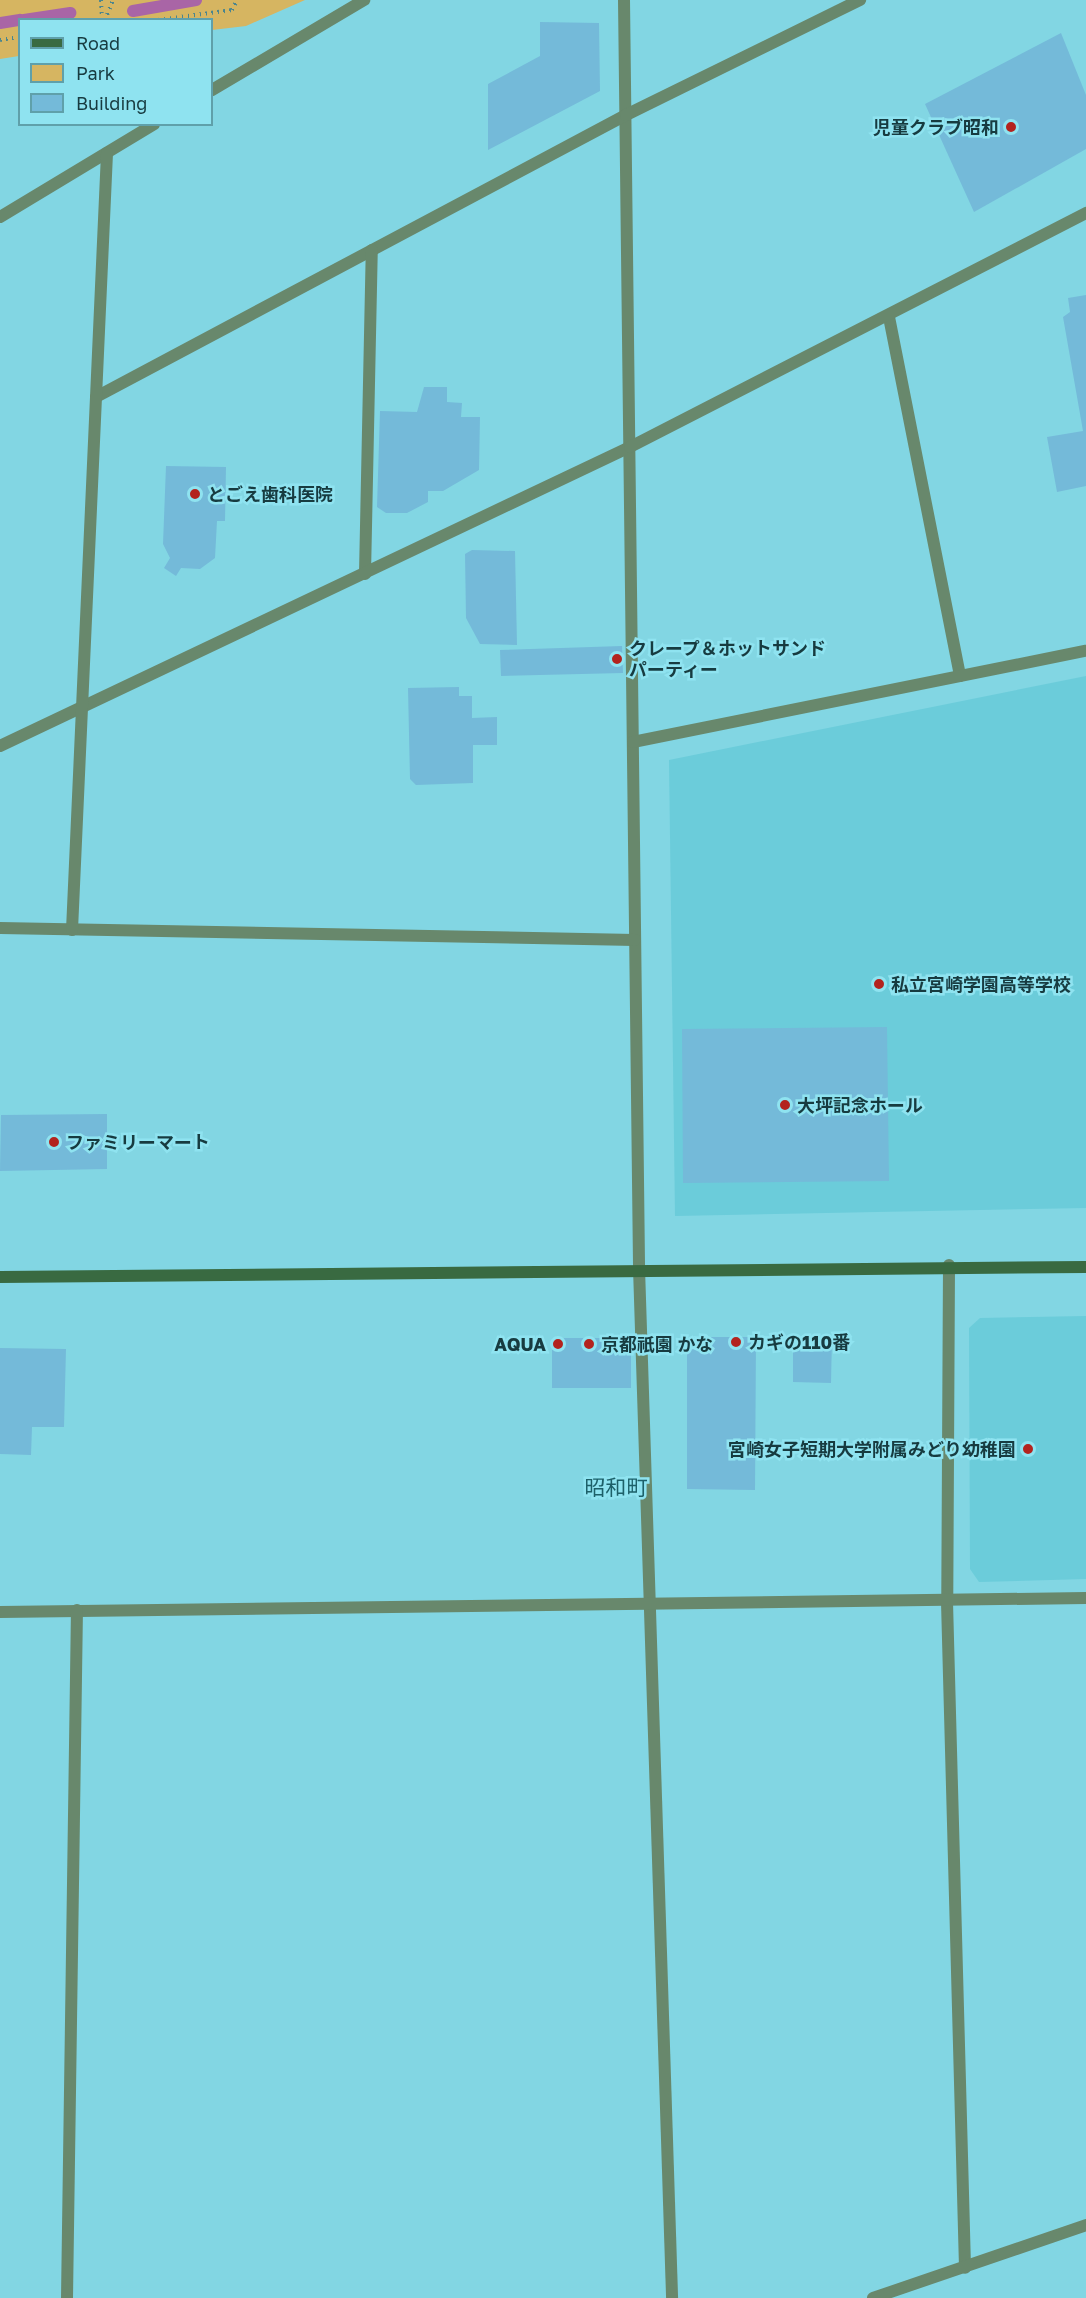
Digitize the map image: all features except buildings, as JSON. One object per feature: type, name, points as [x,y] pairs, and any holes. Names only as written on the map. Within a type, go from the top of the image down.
[{"type":"street","points":[[213,89],[364,0]]},
{"type":"street","points":[[624,0],[639,1268],[652,1604],[672,2298]]},
{"type":"street","points":[[96,397],[626,115],[860,0]]},
{"type":"street","points":[[0,217],[151,126]]},
{"type":"street","points":[[72,930],[107,153]]},
{"type":"street","points":[[0,746],[630,447],[889,317],[1086,213]]},
{"type":"street","points":[[365,574],[372,250]]},
{"type":"street","points":[[889,317],[960,676]]},
{"type":"street","points":[[633,742],[1086,651]]},
{"type":"street","points":[[0,928],[635,940]]},
{"type":"street","points":[[949,1265],[947,1602],[965,2268]]},
{"type":"street","points":[[0,1277],[949,1265],[1086,1267]]},
{"type":"street","points":[[0,1612],[947,1602],[1086,1598]]},
{"type":"street","points":[[66,2298],[77,1610]]},
{"type":"street","points":[[873,2298],[1086,2225]]},
{"type":"path","points":[[101,0],[103,18]]},
{"type":"path","points":[[104,18],[113,0]]},
{"type":"path","points":[[173,18],[232,10],[237,0]]},
{"type":"path","points":[[0,39],[18,37]]},
{"type":"shaded area","name":"私立宮崎学園高等学校","points":[[1086,676],[1086,1208],[675,1216],[669,760]]},
{"type":"shaded area","name":"宮崎女子短期大学附属みどり幼稚園","points":[[1086,1316],[1086,1579],[979,1582],[970,1569],[969,1328],[980,1318]]},
{"type":"green space","points":[[0,0],[305,0],[246,26],[213,30],[213,18],[18,18],[18,56],[0,59]]},
{"type":"waterway","points":[[133,11],[196,0]]},
{"type":"waterway","points":[[37,18],[70,13]]},
{"type":"waterway","points":[[0,23],[18,20]]},
{"type":"place","name":"児童クラブ昭和","points":[[1011,127]]},
{"type":"place","name":"とごえ歯科医院","points":[[195,494]]},
{"type":"place","name":"クレープ＆ホットサンド パーティー","points":[[617,659]]},
{"type":"place","name":"私立宮崎学園高等学校","points":[[879,984]]},
{"type":"place","name":"大坪記念ホール","points":[[785,1105]]},
{"type":"place","name":"ファミリーマート","points":[[54,1142]]},
{"type":"place","name":"カギの110番","points":[[736,1342]]},
{"type":"place","name":"AQUA","points":[[558,1344]]},
{"type":"place","name":"京都祇園 かな","points":[[589,1344]]},
{"type":"place","name":"宮崎女子短期大学附属みどり幼稚園","points":[[1028,1449]]},
{"type":"district","name":"昭和町","points":[[616,1487]]}]
